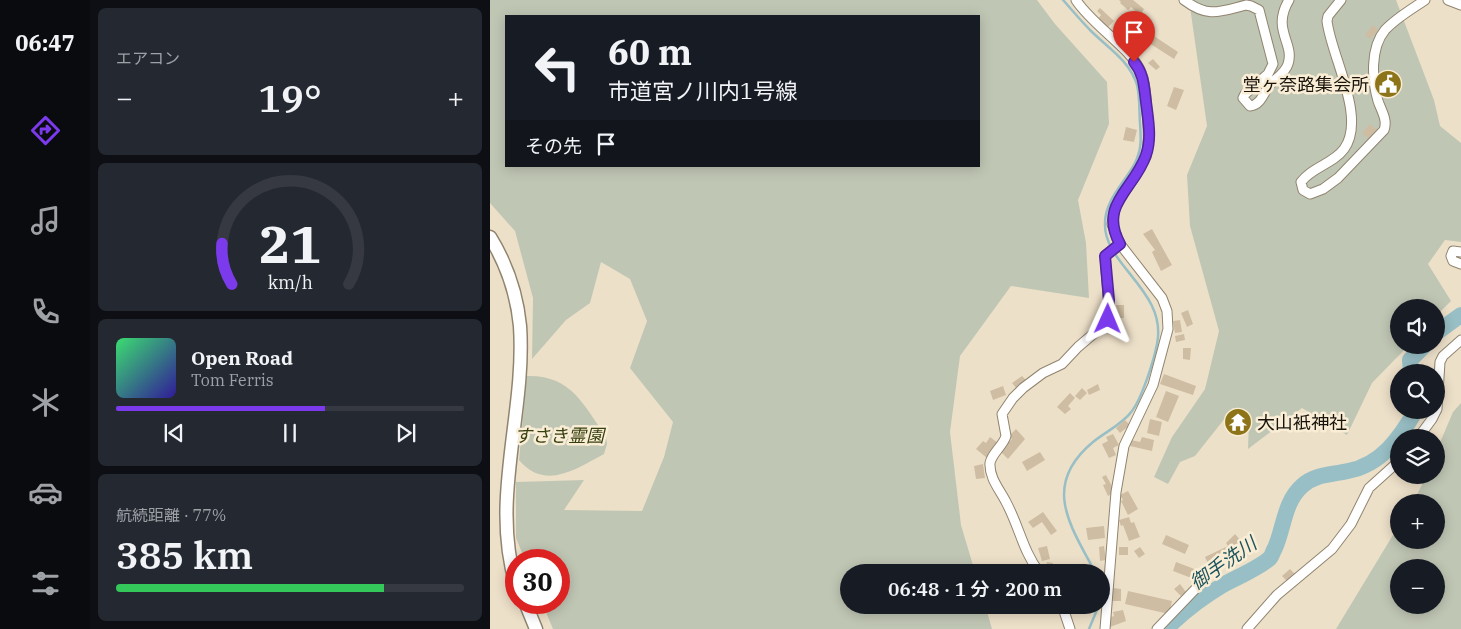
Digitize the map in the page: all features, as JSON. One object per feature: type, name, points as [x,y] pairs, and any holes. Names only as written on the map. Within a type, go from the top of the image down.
[{"type":"main road","points":[[490,236],[495,257],[515,296],[520,326],[519,362],[499,510],[505,554]]},
{"type":"main road","points":[[530,614],[536,629]]},
{"type":"street","points":[[1076,0],[1090,18],[1124,50],[1142,73],[1145,88],[1148,148],[1146,157],[1113,213],[1113,228],[1116,247],[1162,298],[1167,311],[1168,324],[1153,385],[1124,446],[1116,492],[1105,629]]},
{"type":"street","points":[[1184,0],[1197,9],[1208,13],[1246,5],[1259,10],[1274,64],[1268,74],[1245,94],[1244,98],[1250,106],[1258,103],[1271,84],[1286,69],[1289,62],[1282,26],[1282,15],[1289,0]]},
{"type":"street","points":[[1341,0],[1328,16],[1327,21],[1347,96],[1352,130],[1349,139],[1339,154],[1302,182],[1303,190],[1310,194],[1323,189],[1338,178],[1384,130],[1386,121],[1374,85],[1375,57],[1378,45],[1381,37],[1390,26],[1426,0]]},
{"type":"street","points":[[1448,0],[1461,5]]},
{"type":"street","points":[[1034,564],[1028,556],[1006,502],[993,478],[991,460],[1005,441],[1006,431],[1002,414],[1013,398],[1034,379],[1062,364],[1078,347],[1105,324],[1108,319],[1109,300],[1104,262],[1105,256],[1116,247]]},
{"type":"street","points":[[1461,252],[1453,251],[1451,256],[1453,261],[1461,264]]},
{"type":"street","points":[[1425,429],[1437,409],[1440,362],[1451,348],[1461,340]]},
{"type":"street","points":[[1247,629],[1277,595],[1332,549],[1351,524],[1369,488],[1390,469]]},
{"type":"street","points":[[1157,629],[1205,579]]},
{"type":"street","points":[[1065,614],[1070,629]]},
{"type":"green space","points":[[490,0],[1037,0],[1055,24],[1107,82],[1109,124],[1078,200],[1086,243],[1089,298],[1011,286],[960,356],[950,432],[961,525],[973,564],[840,564],[840,614],[988,614],[992,629],[553,629],[547,614],[570,614],[570,549],[520,549],[516,538],[516,482],[584,480],[564,510],[642,511],[664,457],[673,422],[630,368],[647,321],[630,279],[601,262],[590,303],[566,320],[532,359],[533,298],[515,231],[490,203]]},
{"type":"green space","points":[[1189,0],[1396,0],[1434,100],[1440,126],[1461,143],[1461,242],[1445,240],[1428,264],[1451,301],[1445,307],[1445,299],[1390,299],[1390,354],[1400,354],[1372,383],[1347,435],[1302,408],[1248,449],[1249,420],[1242,410],[1233,408],[1195,456],[1180,462],[1168,484],[1154,477],[1172,437],[1205,389],[1219,331],[1190,226],[1187,175],[1207,126]]},
{"type":"green space","name":"すさき霊園","points":[[527,376],[542,377],[555,381],[566,386],[575,394],[606,436],[607,444],[604,454],[572,471],[550,476],[539,474],[529,469],[519,460]]},
{"type":"green space","points":[[1461,403],[1461,629],[1336,629],[1390,540],[1390,549],[1445,549],[1445,494],[1417,494],[1422,484],[1445,484],[1445,431],[1453,412]]},
{"type":"building","points":[[1119,0],[1133,0],[1144,9],[1140,15],[1131,7],[1128,10]]},
{"type":"building","points":[[1100,8],[1114,21],[1107,28],[1098,19],[1101,15],[1097,11]]},
{"type":"building","points":[[1373,25],[1378,30],[1370,39],[1365,35]]},
{"type":"building","points":[[1151,34],[1178,52],[1174,59],[1146,41]]},
{"type":"building","points":[[1153,59],[1160,67],[1156,70],[1148,63]]},
{"type":"building","points":[[1174,87],[1184,90],[1176,110],[1167,106]]},
{"type":"building","points":[[1370,124],[1377,130],[1369,139],[1362,133]]},
{"type":"building","points":[[1126,127],[1137,130],[1134,142],[1123,140]]},
{"type":"building","points":[[1152,229],[1172,265],[1161,271],[1152,252],[1155,250],[1143,234]]},
{"type":"building","points":[[1115,305],[1124,305],[1124,318],[1116,318]]},
{"type":"building","points":[[1188,310],[1193,324],[1187,327],[1181,313]]},
{"type":"building","points":[[1180,320],[1182,332],[1175,333],[1173,321]]},
{"type":"building","points":[[1184,334],[1185,340],[1176,342],[1175,336]]},
{"type":"building","points":[[1183,348],[1191,348],[1190,360],[1183,359]]},
{"type":"building","points":[[1164,374],[1196,386],[1193,395],[1160,384]]},
{"type":"building","points":[[1022,376],[1027,381],[1017,389],[1012,383]]},
{"type":"building","points":[[1098,384],[1100,390],[1089,395],[1087,390]]},
{"type":"building","points":[[1003,386],[1006,395],[993,400],[990,391]]},
{"type":"building","points":[[1082,388],[1087,393],[1080,400],[1075,396]]},
{"type":"building","points":[[1166,391],[1179,396],[1168,422],[1156,417]]},
{"type":"building","points":[[1070,393],[1075,398],[1068,406],[1071,409],[1065,414],[1057,407]]},
{"type":"building","points":[[1150,419],[1162,422],[1159,436],[1147,433]]},
{"type":"building","points":[[1125,420],[1130,425],[1120,433],[1116,428]]},
{"type":"building","points":[[1016,429],[1025,439],[1008,459],[1000,451],[1012,439],[1009,436]]},
{"type":"building","points":[[1113,434],[1119,445],[1113,448],[1116,455],[1109,458],[1102,444],[1108,441],[1106,437]]},
{"type":"building","points":[[990,437],[998,443],[987,458],[976,449],[983,441],[986,443]]},
{"type":"building","points":[[1142,437],[1154,440],[1152,451],[1130,446],[1131,440],[1140,442]]},
{"type":"building","points":[[1040,452],[1045,460],[1027,471],[1022,462]]},
{"type":"building","points":[[983,464],[985,478],[976,479],[974,466]]},
{"type":"building","points":[[1106,475],[1115,492],[1108,496],[1103,485],[1106,484],[1102,477]]},
{"type":"building","points":[[1128,491],[1138,509],[1128,515],[1120,495]]},
{"type":"building","points":[[1043,512],[1057,531],[1051,535],[1042,522],[1033,528],[1028,522]]},
{"type":"building","points":[[1129,517],[1131,523],[1134,522],[1140,537],[1129,541],[1119,520]]},
{"type":"building","points":[[1104,526],[1105,538],[1088,540],[1086,528]]},
{"type":"building","points":[[1235,534],[1241,541],[1237,545],[1248,555],[1238,564],[1233,559],[1237,555],[1232,551],[1222,555],[1224,560],[1209,566],[1205,557],[1228,546],[1226,543]]},
{"type":"building","points":[[1166,535],[1189,545],[1185,554],[1162,544]]},
{"type":"building","points":[[1047,546],[1050,559],[1042,561],[1038,548]]},
{"type":"building","points":[[1104,546],[1106,560],[1100,561],[1099,547]]},
{"type":"building","points":[[1119,547],[1128,547],[1128,555],[1119,555]]},
{"type":"building","points":[[1140,547],[1145,554],[1139,558],[1134,551]]},
{"type":"building","points":[[1176,562],[1197,570],[1194,579],[1173,571]]},
{"type":"building","points":[[1290,569],[1295,574],[1287,581],[1282,576]]},
{"type":"building","points":[[1180,584],[1186,592],[1181,596],[1174,589]]},
{"type":"building","points":[[1113,588],[1121,589],[1121,601],[1112,601]]},
{"type":"building","points":[[1128,591],[1172,601],[1169,614],[1125,604]]},
{"type":"building","points":[[1123,610],[1126,621],[1110,627],[1108,618],[1114,616],[1113,612]]},
{"type":"waterway","points":[[1063,0],[1091,31],[1124,62],[1134,76],[1137,85],[1141,134],[1139,153],[1131,170],[1108,207],[1105,223],[1107,238],[1114,252],[1145,293],[1158,325],[1157,344],[1153,359],[1144,388],[1136,405],[1124,420],[1093,442],[1077,458],[1068,474],[1064,490],[1065,506],[1077,538],[1091,564]]},
{"type":"waterway","name":"御手洗川","points":[[1445,327],[1461,315]]},
{"type":"waterway","name":"御手洗川","points":[[1410,364],[1410,360],[1416,354]]},
{"type":"waterway","name":"御手洗川","points":[[1166,629],[1208,595],[1260,566],[1270,558],[1291,500],[1302,486],[1312,479],[1360,468],[1370,463],[1388,449],[1410,419]]},
{"type":"waterway","points":[[1089,629],[1095,614]]},
{"type":"place","name":"堂ヶ奈路集会所","points":[[1388,84]]},
{"type":"place","name":"大山衹神社","points":[[1238,422]]},
{"type":"route","points":[[1108,319],[1109,300],[1104,262],[1107,253],[1120,244],[1113,228],[1113,213],[1146,157],[1149,140],[1145,88],[1142,73],[1134,62]]}]
